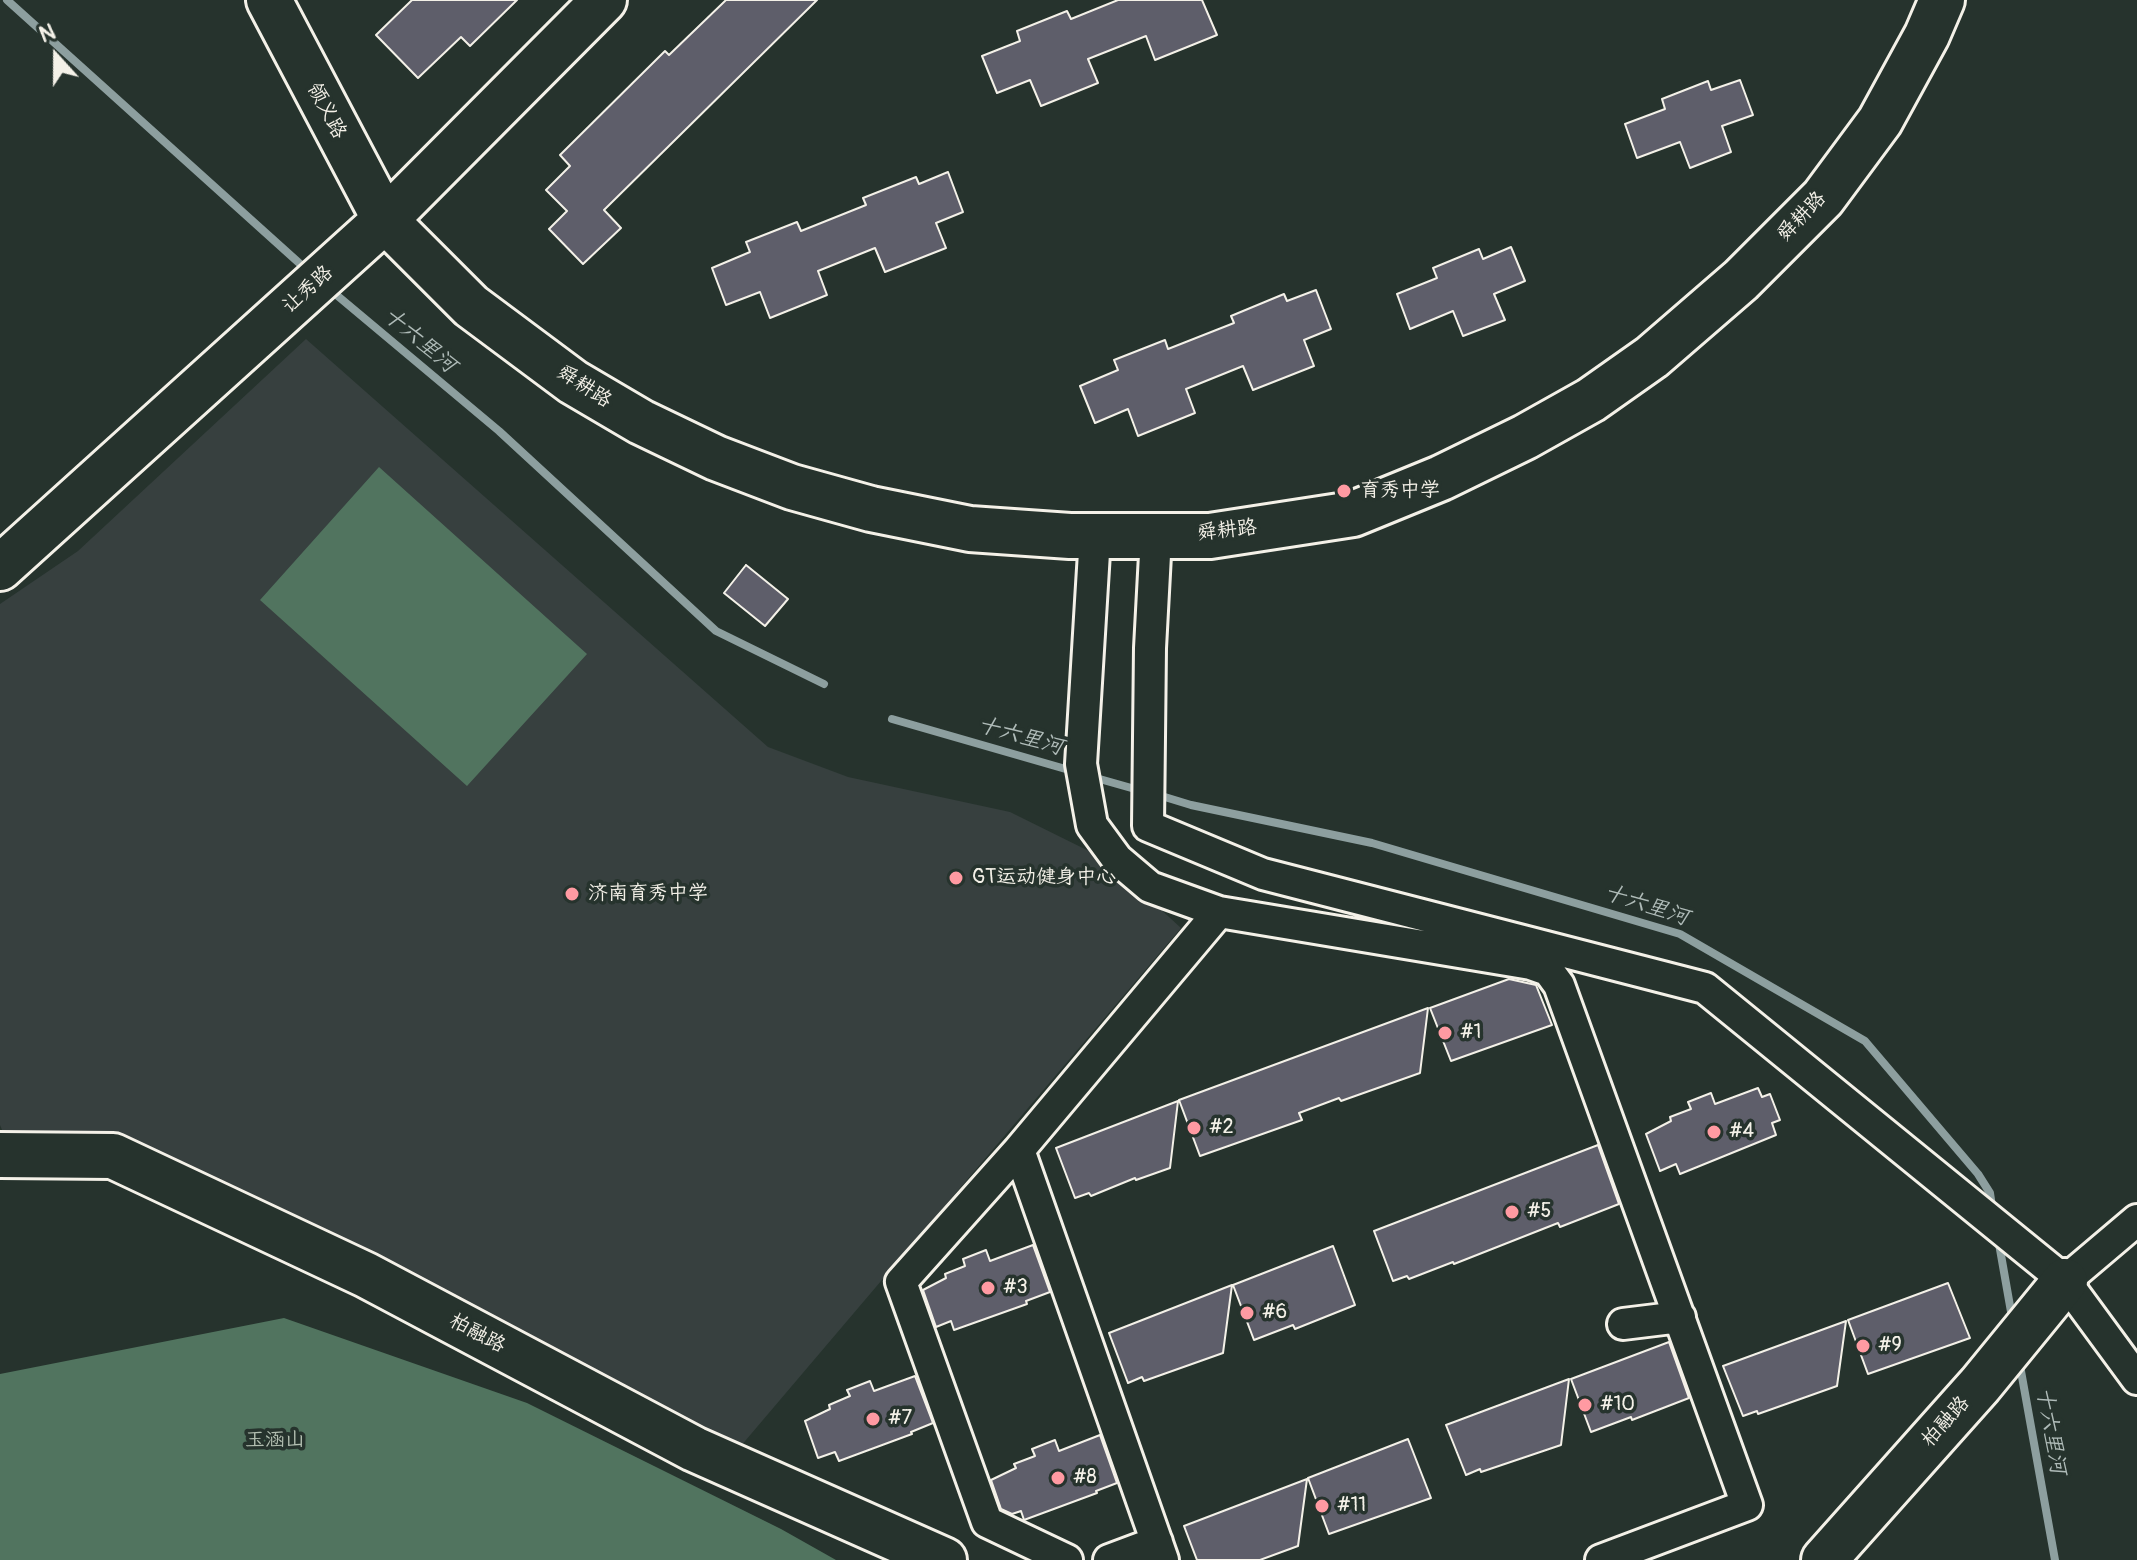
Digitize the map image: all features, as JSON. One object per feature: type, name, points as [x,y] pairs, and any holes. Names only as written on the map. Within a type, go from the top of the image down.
[{"type":"street","name":"领义路","points":[[269,0],[371,233]]},
{"type":"street","name":"让秀路","points":[[0,568],[371,233],[604,0]]},
{"type":"street","name":"舜耕路","points":[[371,233],[573,382],[641,422],[716,458],[792,487],[871,509],[970,529],[1095,536],[1210,536],[1353,514],[1441,478],[1525,437],[1591,400],[1652,357],[1741,280],[1823,198],[1880,121],[1927,35],[1942,0]]},
{"type":"street","points":[[1095,536],[1083,776],[1092,825],[1117,859],[1150,887],[1219,912],[1531,964],[1548,970],[1559,985],[1747,1505],[1601,1560]]},
{"type":"street","points":[[1156,536],[1150,648],[1148,826],[1263,874],[1705,988],[2065,1281],[2137,1379]]},
{"type":"street","points":[[1067,1560],[987,1522],[901,1282],[1019,1150],[1219,912]]},
{"type":"street","points":[[1019,1150],[1160,1551],[1109,1560]]},
{"type":"street","name":"柏融路","points":[[0,1155],[113,1156],[366,1275],[694,1449],[944,1560]]},
{"type":"street","points":[[2065,1281],[2137,1220]]},
{"type":"street","name":"柏融路","points":[[1824,1560],[1980,1385],[2065,1281]]},
{"type":"street","points":[[1623,1324],[1680,1317]]},
{"type":"shaded area","name":"济南育秀中学","points":[[306,339],[768,747],[848,777],[1010,812],[1107,860],[1181,928],[740,1447],[624,1395],[435,1287],[7,1142],[0,1125],[0,604],[78,551]]},
{"type":"green space","points":[[379,467],[587,654],[467,786],[260,600]]},
{"type":"green space","name":"玉涵山","points":[[284,1318],[527,1403],[781,1529],[836,1560],[0,1560],[0,1374]]},
{"type":"building","points":[[412,0],[517,0],[470,46],[461,37],[418,78],[376,35]]},
{"type":"building","points":[[726,0],[817,0],[604,210],[621,228],[583,264],[549,229],[567,211],[546,190],[570,166],[560,155],[665,51],[669,55]]},
{"type":"building","points":[[1118,0],[1202,0],[1217,35],[1155,60],[1146,36],[1088,59],[1098,83],[1041,106],[1030,80],[997,93],[982,56],[1020,41],[1017,31],[1067,11],[1071,19]]},
{"type":"building","points":[[1740,80],[1753,115],[1722,126],[1731,152],[1690,168],[1680,142],[1637,158],[1625,124],[1665,109],[1662,99],[1708,81],[1711,90]]},
{"type":"building","points":[[948,172],[963,212],[936,223],[946,248],[885,272],[875,248],[818,271],[827,295],[770,318],[760,292],[726,305],[712,268],[750,252],[746,242],[797,222],[801,231],[866,205],[863,198],[916,177],[919,184]]},
{"type":"building","points":[[1511,247],[1525,281],[1494,294],[1505,320],[1463,336],[1453,311],[1410,329],[1397,294],[1437,278],[1433,268],[1479,249],[1483,259]]},
{"type":"building","points":[[1316,290],[1331,329],[1304,340],[1314,366],[1253,390],[1243,366],[1186,389],[1195,413],[1138,436],[1128,409],[1095,423],[1080,386],[1118,370],[1114,360],[1165,340],[1168,349],[1234,323],[1231,316],[1284,294],[1287,301]]},
{"type":"building","points":[[746,565],[788,599],[765,626],[724,593]]},
{"type":"building","points":[[1509,979],[1536,985],[1552,1025],[1451,1061],[1430,1008]]},
{"type":"building","points":[[1428,1008],[1420,1073],[1299,1113],[1302,1120],[1200,1156],[1179,1100]]},
{"type":"building","name":"#4","points":[[1758,1088],[1762,1097],[1770,1094],[1780,1120],[1772,1123],[1776,1135],[1680,1174],[1676,1164],[1660,1171],[1646,1134],[1671,1121],[1670,1117],[1691,1109],[1688,1102],[1711,1093],[1715,1104]]},
{"type":"building","points":[[1178,1101],[1170,1168],[1091,1196],[1089,1193],[1075,1198],[1056,1148]]},
{"type":"building","name":"#5","points":[[1598,1145],[1619,1204],[1560,1227],[1558,1223],[1454,1264],[1393,1281],[1374,1231]]},
{"type":"building","name":"#3","points":[[1033,1245],[1050,1292],[1026,1301],[1027,1304],[954,1330],[951,1321],[936,1327],[923,1290],[946,1278],[945,1274],[965,1266],[963,1259],[986,1250],[990,1261]]},
{"type":"building","points":[[1333,1246],[1355,1305],[1295,1329],[1293,1325],[1254,1340],[1233,1285]]},
{"type":"building","points":[[1948,1283],[1970,1338],[1868,1374],[1848,1320]]},
{"type":"building","points":[[1232,1285],[1223,1353],[1144,1381],[1142,1377],[1128,1383],[1109,1333]]},
{"type":"building","points":[[1846,1321],[1837,1386],[1758,1414],[1757,1411],[1743,1416],[1723,1366]]},
{"type":"building","points":[[1669,1342],[1689,1398],[1591,1432],[1571,1379]]},
{"type":"building","name":"#7","points":[[915,1376],[933,1423],[839,1461],[835,1452],[818,1458],[805,1421],[850,1396],[847,1390],[870,1381],[874,1391]]},
{"type":"building","points":[[1569,1379],[1561,1445],[1466,1475],[1446,1425]]},
{"type":"building","name":"#8","points":[[1100,1435],[1117,1483],[1024,1520],[1021,1511],[1012,1514],[1001,1509],[991,1480],[1016,1468],[1014,1464],[1035,1456],[1032,1449],[1055,1440],[1059,1451]]},
{"type":"building","points":[[1408,1439],[1431,1498],[1329,1534],[1308,1478]]},
{"type":"building","points":[[1307,1479],[1298,1546],[1260,1560],[1197,1560],[1184,1526]]},
{"type":"waterway","name":"十六里河","points":[[7,0],[308,271]]},
{"type":"waterway","name":"十六里河","points":[[327,287],[499,431],[716,631],[824,684]]},
{"type":"waterway","name":"十六里河","points":[[892,719],[1076,772]]},
{"type":"waterway","name":"十六里河","points":[[1089,776],[1142,791]]},
{"type":"waterway","name":"十六里河","points":[[1155,794],[1191,805],[1372,843],[1680,934],[1865,1041],[1978,1174],[1990,1193],[1993,1213]]},
{"type":"waterway","name":"十六里河","points":[[1998,1238],[2013,1323]]},
{"type":"waterway","name":"十六里河","points":[[2019,1360],[2055,1560]]},
{"type":"place","name":"育秀中学","points":[[1344,491]]},
{"type":"place","name":"GT运动健身中心","points":[[956,878]]},
{"type":"place","name":"济南育秀中学","points":[[572,894]]},
{"type":"place","name":"#1","points":[[1445,1033]]},
{"type":"place","name":"#2","points":[[1194,1128]]},
{"type":"place","name":"#4","points":[[1714,1132]]},
{"type":"place","name":"#5","points":[[1512,1212]]},
{"type":"place","name":"#3","points":[[988,1288]]},
{"type":"place","name":"#6","points":[[1247,1313]]},
{"type":"place","name":"#9","points":[[1863,1346]]},
{"type":"place","name":"#10","points":[[1585,1405]]},
{"type":"place","name":"#7","points":[[873,1419]]},
{"type":"place","name":"#8","points":[[1058,1478]]},
{"type":"place","name":"#11","points":[[1322,1506]]}]
